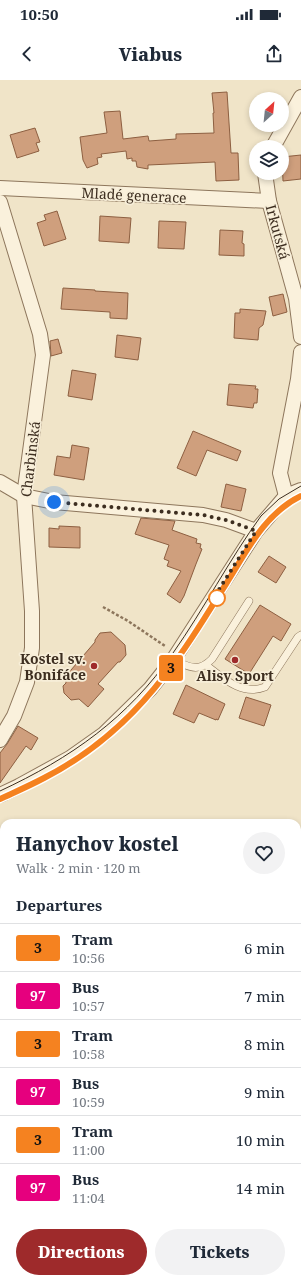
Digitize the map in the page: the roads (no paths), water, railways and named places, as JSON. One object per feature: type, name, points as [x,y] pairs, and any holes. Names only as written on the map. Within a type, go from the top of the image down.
[{"type":"street","points":[[277,140],[301,97]]},
{"type":"street","name":"Irkutská","points":[[266,180],[269,202],[296,298],[301,337]]},
{"type":"street","name":"Mladé generace","points":[[0,188],[269,202]]},
{"type":"street","name":"Charbinská","points":[[0,202],[40,334],[43,356],[24,496],[32,611],[32,648],[27,682],[14,716],[0,740]]},
{"type":"street","points":[[286,496],[280,474],[298,379],[301,352]]},
{"type":"street","points":[[0,482],[24,496],[54,502],[203,515],[226,520],[256,531]]},
{"type":"street","points":[[0,795],[70,758],[104,734],[150,689],[175,657],[256,531],[286,496],[301,490]]},
{"type":"lane","points":[[175,657],[196,668],[206,665],[212,659],[249,601]]},
{"type":"lane","points":[[206,665],[229,682],[248,690],[257,690],[265,687],[298,637],[301,635]]},
{"type":"tram line","points":[[0,791],[51,765],[74,750],[117,717],[137,697],[156,676],[173,653],[261,516],[279,499],[301,486]]},
{"type":"tram line","points":[[0,799],[33,784],[78,758],[95,746],[125,720],[153,690],[182,653],[258,533],[277,512],[288,503],[301,496]]},
{"type":"tram line","name":"3","points":[[0,799],[45,778],[82,754],[106,737],[140,705],[166,675],[190,641],[260,532],[276,512],[301,496]]},
{"type":"place","name":"Alisy Sport","points":[[235,660]]},
{"type":"place","name":"Kostel sv. Bonifáce","points":[[94,666]]}]
